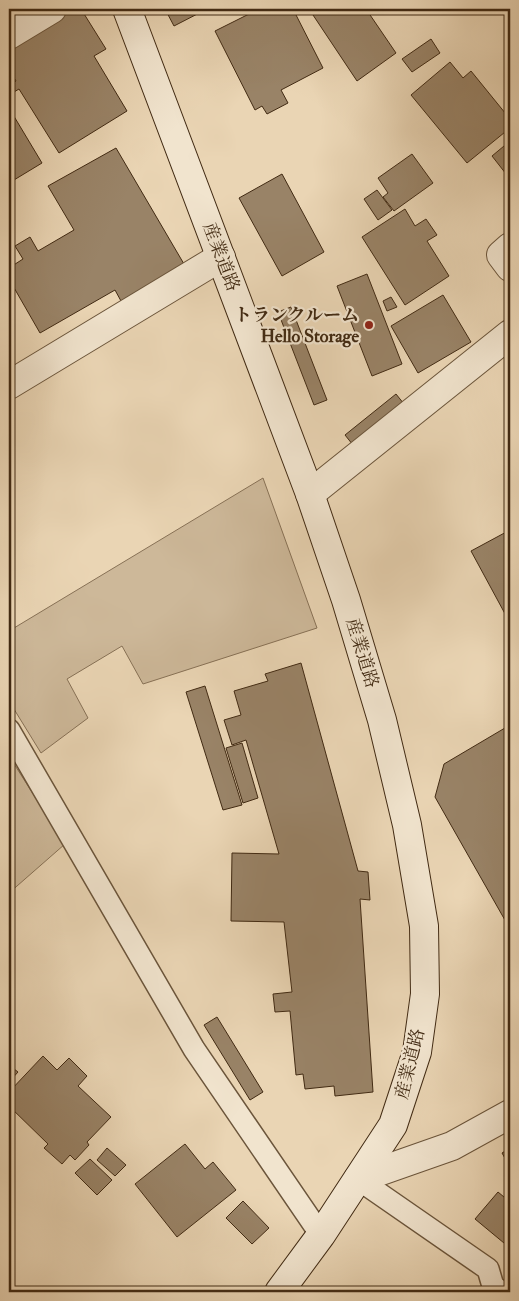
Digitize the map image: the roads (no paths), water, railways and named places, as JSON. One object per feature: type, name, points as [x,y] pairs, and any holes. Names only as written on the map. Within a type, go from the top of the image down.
[{"type":"street","points":[[9,35],[52,9]]},
{"type":"street","name":"産業道路","points":[[127,9],[310,494],[346,600],[382,720],[407,824],[424,926],[425,994],[417,1052],[393,1125],[321,1235],[279,1292]]},
{"type":"street","points":[[510,247],[501,255],[510,268]]},
{"type":"street","points":[[9,385],[221,257]]},
{"type":"street","points":[[310,494],[510,334]]},
{"type":"street","points":[[358,1179],[452,1146],[510,1114]]},
{"type":"lane","points":[[9,730],[194,1049],[321,1235]]},
{"type":"lane","points":[[358,1179],[488,1269],[493,1286],[501,1292]]},
{"type":"place","name":"トランクルーム Hello Storage","points":[[369,325]]}]
